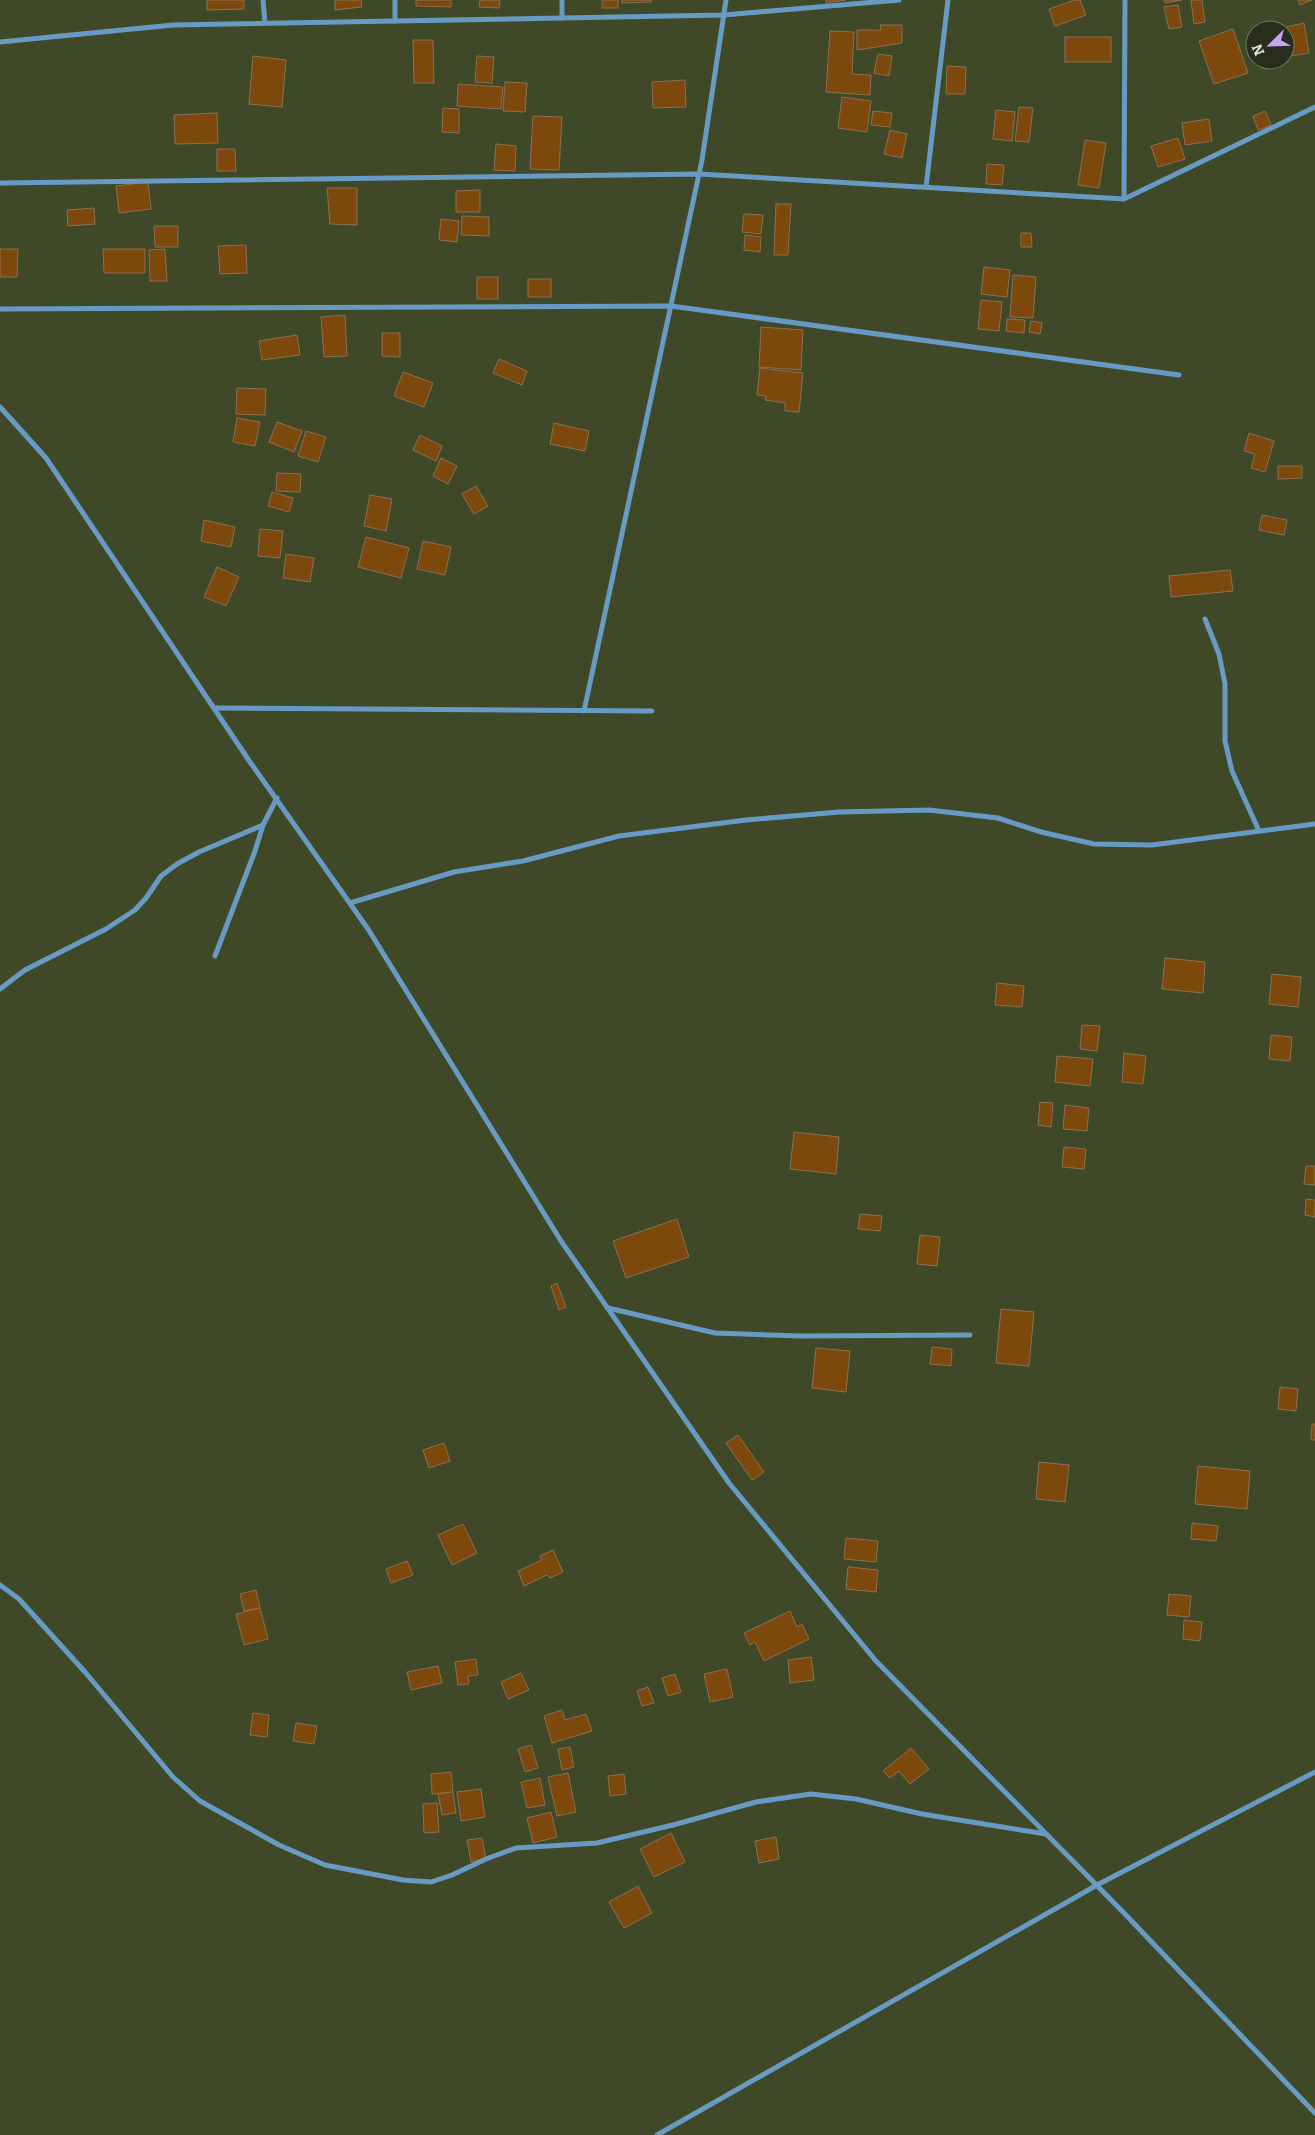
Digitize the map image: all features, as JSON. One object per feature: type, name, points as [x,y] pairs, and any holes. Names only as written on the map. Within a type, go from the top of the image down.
[{"type":"street","points":[[263,0],[265,23]]},
{"type":"street","points":[[395,0],[395,21]]},
{"type":"street","points":[[562,0],[562,18]]},
{"type":"street","points":[[584,711],[699,174],[726,0]]},
{"type":"street","points":[[0,42],[173,25],[724,15],[899,0]]},
{"type":"street","points":[[926,187],[948,0]]},
{"type":"street","points":[[1124,199],[1126,0]]},
{"type":"street","points":[[0,183],[699,174],[1124,199],[1315,107]]},
{"type":"street","points":[[0,309],[671,306],[1179,375]]},
{"type":"street","points":[[0,407],[46,458],[250,762],[374,937],[562,1242],[728,1483],[876,1662],[1097,1885],[1315,2113]]},
{"type":"street","points":[[1205,619],[1219,654],[1225,684],[1225,741],[1232,771],[1259,831]]},
{"type":"street","points":[[214,708],[652,711]]},
{"type":"street","points":[[215,956],[255,852],[262,825],[276,798]]},
{"type":"street","points":[[350,903],[454,872],[523,861],[618,836],[746,820],[839,812],[928,810],[998,818],[1042,832],[1094,844],[1152,846],[1315,824]]},
{"type":"street","points":[[0,989],[25,970],[106,929],[135,910],[161,876],[177,864],[199,852],[262,825]]},
{"type":"street","points":[[608,1308],[716,1332],[800,1336],[970,1335]]},
{"type":"street","points":[[0,1585],[19,1599],[85,1672],[179,1783],[200,1801],[279,1845],[324,1865],[403,1880],[431,1882],[452,1876],[486,1859],[516,1848],[598,1843],[756,1802],[811,1794],[856,1799],[922,1814],[1046,1834]]},
{"type":"street","points":[[657,2135],[1097,1885],[1315,1772]]},
{"type":"building","points":[[207,0],[244,0],[244,9],[207,10]]},
{"type":"building","points":[[335,0],[361,0],[362,7],[335,10]]},
{"type":"building","points":[[416,0],[451,0],[451,7],[416,6]]},
{"type":"building","points":[[480,0],[500,0],[499,8],[479,7]]},
{"type":"building","points":[[602,0],[618,0],[618,8],[602,8]]},
{"type":"building","points":[[622,0],[651,0],[651,2],[622,3]]},
{"type":"building","points":[[826,0],[846,0],[826,3]]},
{"type":"building","points":[[1080,0],[1086,15],[1055,26],[1049,9]]},
{"type":"building","points":[[1164,0],[1182,0],[1165,3]]},
{"type":"building","points":[[1191,0],[1202,0],[1205,22],[1194,24]]},
{"type":"building","points":[[1298,0],[1312,0],[1300,5]]},
{"type":"building","points":[[1178,5],[1182,27],[1169,29],[1164,7]]},
{"type":"building","points":[[1304,23],[1309,53],[1295,55],[1295,25]]},
{"type":"building","points":[[880,25],[902,25],[902,43],[857,50],[857,30],[881,30]]},
{"type":"building","points":[[1233,29],[1245,64],[1245,70],[1248,73],[1214,84],[1199,41]]},
{"type":"building","points":[[830,31],[854,32],[852,74],[871,75],[870,95],[826,92]]},
{"type":"building","points":[[1065,37],[1111,37],[1111,62],[1065,62]]},
{"type":"building","points":[[413,40],[433,40],[434,83],[414,83]]},
{"type":"building","points":[[878,54],[892,56],[889,76],[874,73]]},
{"type":"building","points":[[253,56],[286,60],[282,107],[249,104]]},
{"type":"building","points":[[477,56],[494,57],[492,83],[475,82]]},
{"type":"building","points":[[947,66],[966,67],[965,94],[946,94]]},
{"type":"building","points":[[685,80],[686,107],[653,108],[652,82]]},
{"type":"building","points":[[505,82],[527,83],[525,112],[503,111]]},
{"type":"building","points":[[458,84],[503,87],[501,109],[457,106]]},
{"type":"building","points":[[842,97],[871,101],[867,132],[838,128]]},
{"type":"building","points":[[1019,107],[1033,108],[1029,142],[1015,141]]},
{"type":"building","points":[[443,108],[459,109],[459,133],[442,132]]},
{"type":"building","points":[[996,110],[1015,112],[1012,141],[993,139]]},
{"type":"building","points":[[873,111],[892,113],[890,127],[871,125]]},
{"type":"building","points":[[1265,111],[1271,125],[1258,130],[1253,116]]},
{"type":"building","points":[[217,113],[218,143],[175,144],[174,115]]},
{"type":"building","points":[[533,116],[562,117],[559,170],[530,169]]},
{"type":"building","points":[[1209,119],[1212,141],[1185,145],[1182,123]]},
{"type":"building","points":[[890,130],[907,134],[902,158],[884,154]]},
{"type":"building","points":[[1178,138],[1185,159],[1158,167],[1151,146]]},
{"type":"building","points":[[1085,140],[1106,143],[1099,188],[1078,185]]},
{"type":"building","points":[[496,144],[516,146],[515,171],[494,170]]},
{"type":"building","points":[[217,149],[235,149],[236,171],[217,171]]},
{"type":"building","points":[[987,164],[1004,165],[1002,185],[986,184]]},
{"type":"building","points":[[148,182],[151,209],[119,213],[116,186]]},
{"type":"building","points":[[327,188],[357,188],[357,225],[330,224]]},
{"type":"building","points":[[480,190],[480,212],[456,212],[456,191]]},
{"type":"building","points":[[776,204],[791,204],[788,255],[774,255]]},
{"type":"building","points":[[94,208],[95,224],[68,226],[67,210]]},
{"type":"building","points":[[744,214],[763,215],[761,234],[742,232]]},
{"type":"building","points":[[462,216],[489,217],[489,236],[461,235]]},
{"type":"building","points":[[441,219],[459,221],[457,242],[439,240]]},
{"type":"building","points":[[154,226],[178,226],[178,247],[155,247]]},
{"type":"building","points":[[1021,233],[1031,233],[1032,247],[1021,247]]},
{"type":"building","points":[[745,235],[761,237],[760,252],[744,250]]},
{"type":"building","points":[[246,245],[247,273],[220,274],[218,246]]},
{"type":"building","points":[[0,249],[18,249],[17,277],[0,277]]},
{"type":"building","points":[[103,249],[145,249],[145,273],[104,273]]},
{"type":"building","points":[[165,249],[167,281],[150,281],[149,250]]},
{"type":"building","points":[[984,267],[1010,270],[1007,297],[981,294]]},
{"type":"building","points":[[1013,275],[1036,277],[1033,318],[1010,317]]},
{"type":"building","points":[[477,277],[498,277],[498,299],[477,299]]},
{"type":"building","points":[[528,279],[551,279],[551,297],[528,297]]},
{"type":"building","points":[[981,300],[1002,302],[999,331],[978,329]]},
{"type":"building","points":[[345,315],[347,356],[324,357],[321,317]]},
{"type":"building","points":[[1007,319],[1025,320],[1024,333],[1006,331]]},
{"type":"building","points":[[1031,321],[1042,323],[1040,334],[1029,332]]},
{"type":"building","points":[[761,327],[803,330],[801,370],[759,367]]},
{"type":"building","points":[[382,333],[400,333],[400,357],[382,356]]},
{"type":"building","points":[[297,335],[300,355],[262,360],[259,341]]},
{"type":"building","points":[[499,359],[527,371],[522,385],[493,373]]},
{"type":"building","points":[[760,368],[803,373],[799,412],[785,411],[785,403],[765,400],[766,396],[757,395]]},
{"type":"building","points":[[403,372],[433,383],[424,407],[394,396]]},
{"type":"building","points":[[237,388],[266,389],[265,415],[236,414]]},
{"type":"building","points":[[237,418],[260,422],[255,446],[233,442]]},
{"type":"building","points":[[277,422],[302,431],[294,452],[269,442]]},
{"type":"building","points":[[554,423],[589,431],[585,451],[550,444]]},
{"type":"building","points":[[306,431],[326,437],[318,462],[298,456]]},
{"type":"building","points":[[1249,433],[1274,441],[1265,472],[1251,468],[1255,454],[1244,451]]},
{"type":"building","points":[[420,435],[442,446],[436,461],[413,450]]},
{"type":"building","points":[[441,458],[457,466],[448,484],[433,476]]},
{"type":"building","points":[[1278,466],[1302,466],[1302,478],[1278,479]]},
{"type":"building","points":[[277,473],[301,474],[300,492],[276,491]]},
{"type":"building","points":[[476,486],[488,506],[474,514],[462,494]]},
{"type":"building","points":[[272,492],[293,498],[289,512],[268,506]]},
{"type":"building","points":[[370,495],[392,499],[386,531],[364,526]]},
{"type":"building","points":[[1262,515],[1287,520],[1284,535],[1259,530]]},
{"type":"building","points":[[204,520],[235,527],[231,547],[201,541]]},
{"type":"building","points":[[260,529],[283,531],[280,558],[258,556]]},
{"type":"building","points":[[366,537],[409,548],[401,578],[358,567]]},
{"type":"building","points":[[423,541],[451,547],[445,575],[417,569]]},
{"type":"building","points":[[286,554],[314,558],[310,582],[283,578]]},
{"type":"building","points":[[217,567],[239,577],[226,606],[204,597]]},
{"type":"building","points":[[1230,570],[1233,591],[1171,597],[1169,576]]},
{"type":"building","points":[[1165,958],[1205,962],[1203,993],[1162,989]]},
{"type":"building","points":[[1272,974],[1301,977],[1298,1007],[1269,1004]]},
{"type":"building","points":[[997,983],[1024,986],[1022,1007],[995,1005]]},
{"type":"building","points":[[1082,1025],[1100,1026],[1097,1051],[1080,1049]]},
{"type":"building","points":[[1271,1035],[1292,1037],[1290,1061],[1269,1059]]},
{"type":"building","points":[[1124,1053],[1146,1056],[1143,1084],[1122,1082]]},
{"type":"building","points":[[1057,1056],[1093,1059],[1090,1086],[1055,1082]]},
{"type":"building","points":[[1040,1102],[1053,1103],[1051,1127],[1038,1125]]},
{"type":"building","points":[[1065,1105],[1089,1108],[1087,1131],[1063,1129]]},
{"type":"building","points":[[794,1132],[839,1137],[836,1174],[790,1169]]},
{"type":"building","points":[[1064,1147],[1086,1149],[1084,1169],[1062,1167]]},
{"type":"building","points":[[1306,1166],[1315,1166],[1315,1185],[1304,1184]]},
{"type":"building","points":[[1306,1199],[1315,1200],[1315,1217],[1305,1215]]},
{"type":"building","points":[[860,1214],[882,1216],[880,1231],[858,1229]]},
{"type":"building","points":[[677,1219],[689,1257],[626,1278],[613,1241]]},
{"type":"building","points":[[920,1235],[940,1237],[937,1266],[917,1264]]},
{"type":"building","points":[[557,1283],[566,1307],[559,1310],[551,1286]]},
{"type":"building","points":[[1001,1309],[1034,1312],[1029,1366],[996,1363]]},
{"type":"building","points":[[932,1347],[952,1349],[951,1366],[930,1364]]},
{"type":"building","points":[[816,1348],[850,1351],[846,1392],[812,1388]]},
{"type":"building","points":[[1280,1387],[1298,1389],[1296,1411],[1278,1409]]},
{"type":"building","points":[[1312,1424],[1315,1424],[1315,1440],[1311,1440]]},
{"type":"building","points":[[738,1435],[764,1472],[752,1480],[726,1443]]},
{"type":"building","points":[[444,1443],[450,1461],[429,1468],[423,1450]]},
{"type":"building","points":[[1039,1462],[1069,1465],[1065,1502],[1036,1499]]},
{"type":"building","points":[[1198,1466],[1250,1471],[1247,1509],[1195,1504]]},
{"type":"building","points":[[1192,1523],[1218,1526],[1216,1541],[1191,1539]]},
{"type":"building","points":[[463,1524],[477,1553],[452,1565],[438,1535]]},
{"type":"building","points":[[846,1538],[878,1541],[876,1562],[844,1559]]},
{"type":"building","points":[[553,1550],[563,1572],[550,1578],[547,1575],[524,1586],[518,1571],[542,1560],[540,1556]]},
{"type":"building","points":[[407,1561],[413,1575],[391,1583],[386,1569]]},
{"type":"building","points":[[848,1567],[878,1570],[876,1592],[846,1589]]},
{"type":"building","points":[[256,1590],[260,1608],[244,1611],[240,1594]]},
{"type":"building","points":[[1169,1594],[1191,1596],[1189,1617],[1167,1615]]},
{"type":"building","points":[[260,1608],[268,1639],[244,1645],[236,1614]]},
{"type":"building","points":[[790,1611],[797,1627],[802,1624],[809,1639],[764,1661],[755,1642],[750,1645],[744,1633]]},
{"type":"building","points":[[1184,1620],[1202,1622],[1200,1641],[1183,1639]]},
{"type":"building","points":[[811,1657],[814,1680],[790,1683],[788,1660]]},
{"type":"building","points":[[476,1659],[478,1675],[468,1676],[469,1684],[458,1685],[455,1662]]},
{"type":"building","points":[[438,1666],[442,1683],[411,1690],[407,1672]]},
{"type":"building","points":[[727,1669],[733,1697],[710,1702],[704,1674]]},
{"type":"building","points":[[521,1673],[529,1690],[508,1699],[501,1682]]},
{"type":"building","points":[[675,1674],[681,1692],[668,1696],[662,1678]]},
{"type":"building","points":[[648,1687],[654,1703],[642,1706],[637,1691]]},
{"type":"building","points":[[562,1710],[565,1720],[586,1714],[592,1731],[552,1743],[544,1716]]},
{"type":"building","points":[[253,1713],[269,1715],[267,1737],[250,1735]]},
{"type":"building","points":[[296,1723],[317,1726],[314,1744],[293,1741]]},
{"type":"building","points":[[531,1745],[538,1768],[525,1772],[518,1749]]},
{"type":"building","points":[[570,1747],[574,1767],[562,1770],[558,1749]]},
{"type":"building","points":[[911,1748],[929,1769],[910,1784],[899,1771],[890,1778],[883,1771]]},
{"type":"building","points":[[451,1772],[453,1792],[432,1794],[431,1774]]},
{"type":"building","points":[[568,1773],[576,1812],[557,1816],[548,1777]]},
{"type":"building","points":[[624,1774],[626,1794],[610,1796],[608,1776]]},
{"type":"building","points":[[540,1778],[545,1805],[527,1808],[521,1782]]},
{"type":"building","points":[[481,1789],[485,1817],[461,1821],[457,1792]]},
{"type":"building","points":[[453,1792],[456,1813],[442,1815],[438,1794]]},
{"type":"building","points":[[437,1803],[439,1832],[424,1833],[423,1804]]},
{"type":"building","points":[[551,1812],[557,1837],[533,1843],[527,1818]]},
{"type":"building","points":[[671,1833],[685,1862],[654,1877],[640,1849]]},
{"type":"building","points":[[776,1837],[779,1859],[759,1863],[755,1841]]},
{"type":"building","points":[[482,1838],[486,1859],[471,1862],[467,1840]]},
{"type":"building","points":[[638,1886],[652,1913],[624,1928],[609,1902]]}]
